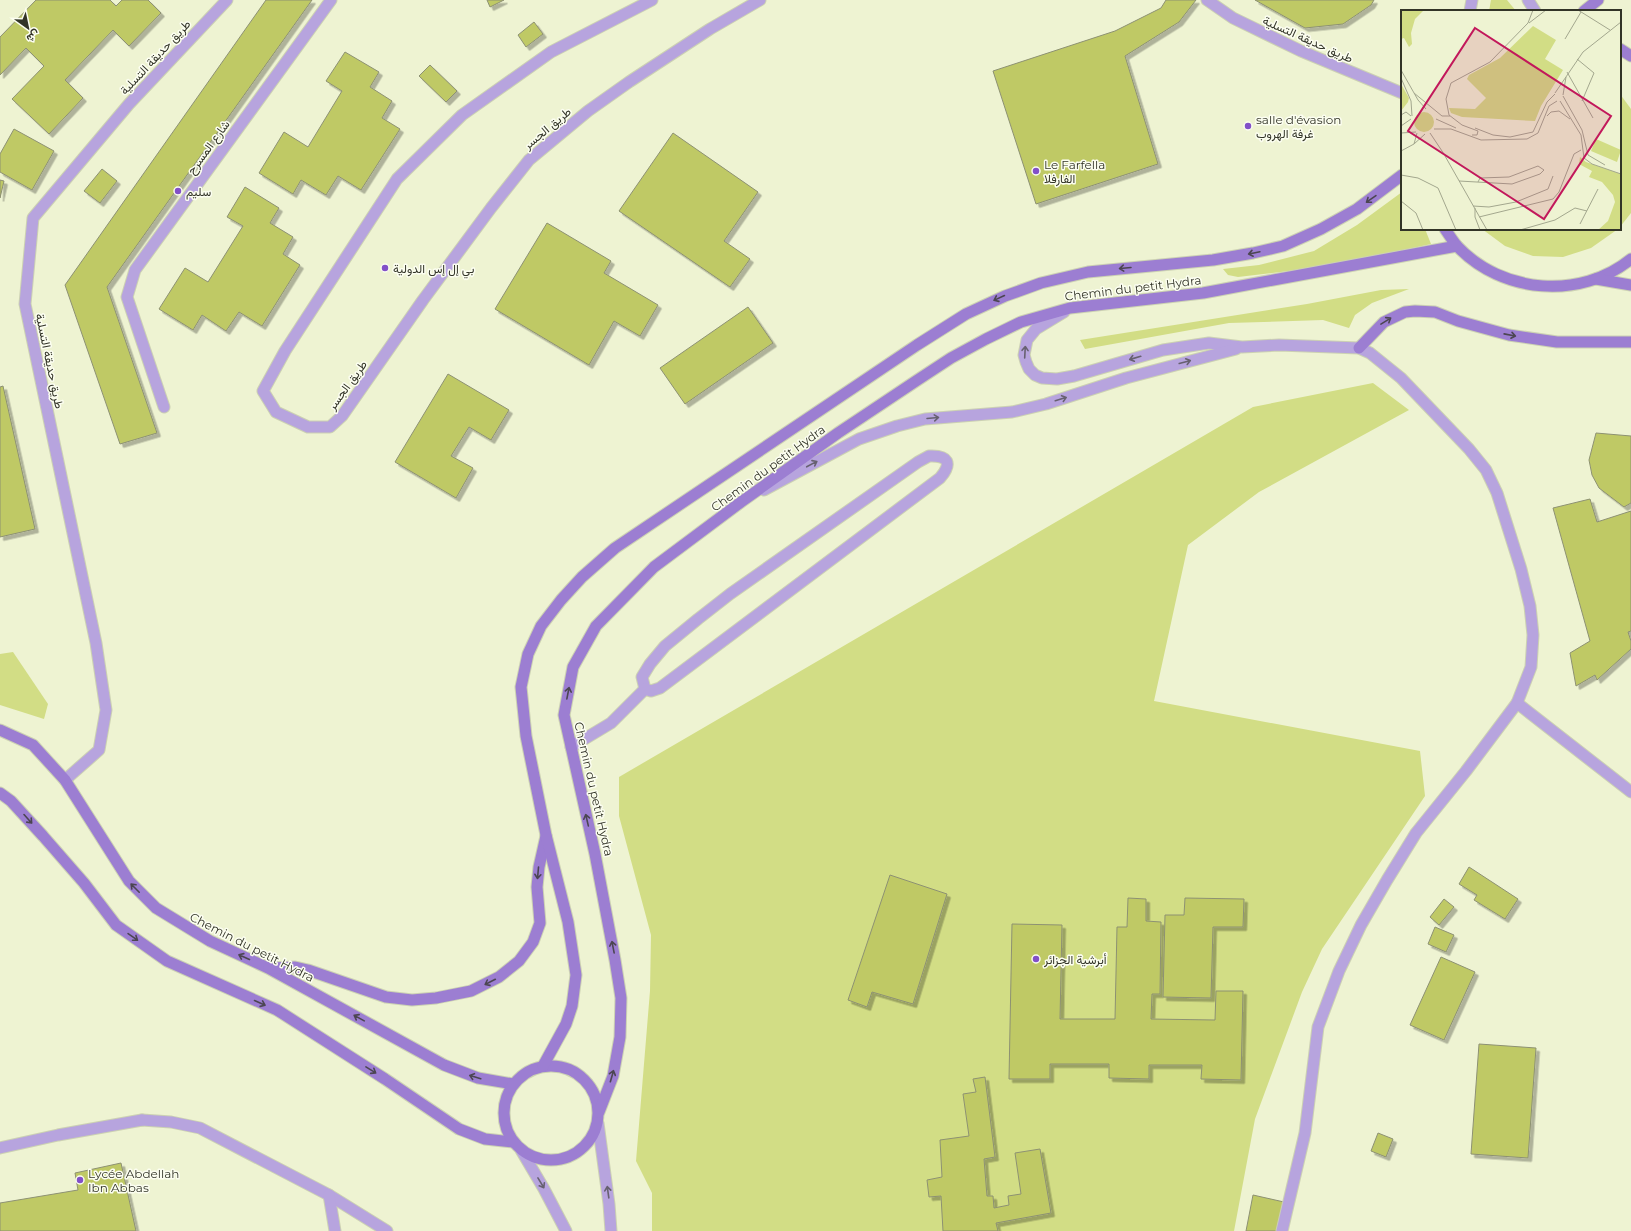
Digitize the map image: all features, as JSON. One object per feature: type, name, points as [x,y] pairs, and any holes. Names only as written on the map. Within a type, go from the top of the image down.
[{"type":"main road","points":[[1585,10],[1598,0]]},
{"type":"main road","points":[[1621,50],[1631,56]]},
{"type":"main road","name":"Chemin du petit Hydra","points":[[543,1066],[566,1024],[572,1006],[576,975],[568,922],[546,835],[526,736],[521,688],[528,654],[542,626],[561,600],[582,577],[615,548],[903,354],[966,314],[1005,296],[1041,283],[1088,272],[1213,260],[1283,246],[1321,229],[1357,209],[1401,176]]},
{"type":"main road","points":[[1446,230],[1457,246],[1480,266],[1507,279],[1536,286],[1566,286],[1596,279],[1623,265],[1631,259]]},
{"type":"main road","name":"Chemin du petit Hydra","points":[[599,1118],[613,1076],[620,1037],[621,998],[595,854],[564,715],[573,667],[596,626],[654,567],[741,502],[838,433],[951,358],[1021,322],[1070,308],[1203,293],[1457,246]]},
{"type":"main road","points":[[1596,279],[1631,286]]},
{"type":"main road","points":[[1359,348],[1384,322],[1405,312],[1415,311],[1436,312],[1458,321],[1509,335],[1557,342],[1631,342]]},
{"type":"main road","name":"Chemin du petit Hydra","points":[[0,730],[33,745],[65,780],[129,882],[156,908],[210,941],[268,968],[444,1065],[478,1078],[513,1084]]},
{"type":"main road","points":[[0,793],[12,801],[43,836],[84,883],[116,925],[167,961],[276,1010],[385,1079],[459,1129],[485,1139],[517,1146],[535,1158],[551,1161],[567,1158],[581,1150],[592,1138],[599,1118],[594,1092],[582,1076],[563,1066],[543,1066],[526,1072],[513,1084],[506,1098],[503,1113],[505,1128],[517,1146]]},
{"type":"main road","points":[[268,968],[295,967],[308,970],[386,997],[412,1000],[436,998],[470,991],[499,977],[519,961],[533,942],[540,923],[540,907],[537,887],[539,868],[546,835]]},
{"type":"street","name":"طريق حديقة التسلية","points":[[65,780],[99,750],[106,710],[96,643],[25,304],[34,218],[129,104],[228,0]]},
{"type":"street","name":"شارع المسرح","points":[[164,407],[127,297],[134,270],[330,0]]},
{"type":"street","name":"طريق الجسر","points":[[652,0],[551,52],[462,114],[397,179],[285,351],[263,390],[276,412],[308,427],[330,427],[342,416],[423,300],[491,208],[529,160],[588,111],[629,82],[760,0]]},
{"type":"street","name":"طريق حديقة التسلية","points":[[1207,0],[1239,22],[1301,51],[1401,93]]},
{"type":"street","points":[[1470,10],[1472,0]]},
{"type":"street","points":[[1528,0],[1534,10]]},
{"type":"street","points":[[1070,308],[1036,329],[1027,340],[1024,355],[1026,362],[1029,369],[1042,378],[1057,379],[1074,376],[1163,350],[1209,343],[1242,347],[1279,345],[1359,348],[1370,353],[1401,378],[1469,449],[1486,470],[1497,493],[1521,569],[1530,606],[1533,635],[1531,667],[1516,703],[1466,771],[1416,833],[1368,912],[1339,971],[1318,1028],[1305,1133],[1282,1231]]},
{"type":"street","points":[[741,502],[859,439],[897,426],[925,419],[1012,412],[1046,404],[1126,378],[1242,347]]},
{"type":"street","points":[[929,456],[941,456],[945,458],[948,466],[946,470],[931,485],[660,688],[651,690],[645,689],[642,677],[650,664],[665,646],[698,619],[918,462],[929,456]]},
{"type":"street","points":[[571,747],[611,723],[645,689]]},
{"type":"street","points":[[1516,703],[1631,792]]},
{"type":"street","points":[[599,1118],[609,1204],[610,1231]]},
{"type":"street","points":[[0,1148],[58,1135],[142,1120],[171,1122],[200,1128],[329,1195],[387,1231]]},
{"type":"street","points":[[0,1140],[58,1135]]},
{"type":"street","points":[[517,1146],[544,1189],[566,1231]]},
{"type":"street","points":[[329,1195],[335,1231]]},
{"type":"green space","points":[[1491,0],[1507,0],[1515,10],[1489,10]]},
{"type":"green space","points":[[1621,95],[1631,109],[1631,213],[1621,226]]},
{"type":"green space","points":[[1401,193],[1401,230],[1425,230],[1431,244],[1331,266],[1238,277],[1228,275],[1223,269],[1259,265],[1314,251],[1357,225]]},
{"type":"green space","points":[[1483,230],[1617,230],[1591,248],[1563,257],[1533,256],[1505,246]]},
{"type":"green space","points":[[1409,289],[1372,303],[1355,315],[1349,328],[1323,320],[1229,323],[1085,349],[1080,340],[1307,304],[1381,290]]},
{"type":"green space","points":[[1373,383],[1409,410],[1259,492],[1188,545],[1154,701],[1420,751],[1425,796],[1322,949],[1302,992],[1255,1119],[1234,1231],[652,1231],[652,1193],[636,1161],[650,991],[651,935],[619,816],[619,777],[1253,407]]},
{"type":"green space","points":[[13,652],[48,704],[44,719],[0,705],[0,654]]},
{"type":"building","points":[[36,0],[110,0],[116,6],[122,0],[148,0],[161,13],[129,46],[113,30],[65,80],[83,98],[49,134],[12,99],[44,66],[26,48],[0,75],[0,37]]},
{"type":"building","points":[[266,0],[312,0],[107,287],[157,433],[120,444],[65,285]]},
{"type":"building","points":[[487,0],[504,0],[490,7]]},
{"type":"building","points":[[1166,0],[1196,0],[1179,22],[1125,56],[1158,164],[1036,204],[993,71],[1115,31],[1161,8]]},
{"type":"building","points":[[1255,0],[1374,0],[1371,5],[1343,24],[1305,28]]},
{"type":"building","points":[[534,22],[543,34],[526,47],[518,35]]},
{"type":"building","points":[[345,52],[379,72],[370,87],[392,101],[382,118],[400,129],[361,190],[338,176],[326,195],[301,180],[293,194],[259,173],[284,132],[308,147],[342,91],[326,81]]},
{"type":"building","points":[[430,65],[457,91],[446,102],[419,76]]},
{"type":"building","points":[[14,129],[54,151],[32,190],[0,172],[0,154]]},
{"type":"building","points":[[673,133],[758,192],[724,241],[750,259],[730,287],[619,211]]},
{"type":"building","points":[[102,169],[117,181],[100,203],[84,191]]},
{"type":"building","points":[[0,180],[4,181],[0,198]]},
{"type":"building","points":[[245,187],[279,208],[270,223],[293,237],[283,254],[300,265],[262,326],[239,312],[226,331],[202,315],[193,330],[159,309],[185,268],[208,282],[243,226],[227,217]]},
{"type":"building","points":[[547,223],[611,261],[604,273],[658,305],[640,336],[614,321],[589,365],[495,309]]},
{"type":"building","points":[[748,307],[773,343],[685,404],[660,368]]},
{"type":"building","points":[[448,374],[509,410],[491,440],[469,427],[451,456],[473,468],[456,498],[395,462]]},
{"type":"building","points":[[3,386],[35,529],[0,537],[0,387]]},
{"type":"building","points":[[1596,433],[1631,436],[1631,503],[1624,507],[1599,488],[1592,475],[1589,460]]},
{"type":"building","points":[[1590,499],[1597,522],[1631,511],[1631,631],[1628,632],[1631,641],[1631,649],[1597,680],[1595,675],[1576,686],[1570,653],[1590,641],[1553,508]]},
{"type":"building","points":[[1469,867],[1518,899],[1505,919],[1474,900],[1477,895],[1459,884]]},
{"type":"building","points":[[890,875],[947,894],[913,1004],[872,992],[867,1007],[848,1000]]},
{"type":"building","name":"أبرشية الجزائر","points":[[1128,898],[1146,899],[1146,921],[1161,922],[1160,994],[1152,994],[1151,1019],[1215,1020],[1216,991],[1243,991],[1241,1080],[1201,1079],[1202,1065],[1149,1065],[1149,1079],[1109,1078],[1109,1064],[1050,1064],[1050,1079],[1009,1079],[1012,924],[1062,925],[1060,1019],[1115,1019],[1117,927],[1127,927]]},
{"type":"building","points":[[1185,898],[1244,899],[1243,927],[1213,927],[1211,998],[1163,997],[1165,915],[1184,915]]},
{"type":"building","points":[[1444,899],[1454,907],[1439,925],[1430,917]]},
{"type":"building","points":[[1435,927],[1454,935],[1446,952],[1428,944]]},
{"type":"building","points":[[1441,957],[1475,972],[1444,1040],[1410,1025]]},
{"type":"building","points":[[1479,1044],[1536,1048],[1528,1158],[1471,1154]]},
{"type":"building","points":[[985,1077],[995,1157],[984,1159],[987,1196],[993,1196],[994,1208],[1009,1205],[1008,1196],[1021,1194],[1015,1153],[1040,1149],[1051,1213],[996,1223],[998,1231],[943,1231],[941,1196],[929,1197],[927,1180],[942,1177],[940,1140],[969,1136],[963,1094],[976,1092],[973,1079]]},
{"type":"building","points":[[1378,1133],[1393,1139],[1386,1157],[1371,1151]]},
{"type":"building","points":[[121,1163],[136,1231],[0,1231],[0,1203],[78,1190],[75,1173]]},
{"type":"building","points":[[1253,1195],[1284,1202],[1278,1231],[1246,1231]]},
{"type":"place","name":"salle d'évasion غرفة الهروب","points":[[1248,126]]},
{"type":"place","name":"Le Farfella الفارفلا","points":[[1036,171]]},
{"type":"place","name":"سليم","points":[[178,191]]},
{"type":"place","name":"بي إل إس الدولية","points":[[385,268]]},
{"type":"place","name":"أبرشية الجزائر","points":[[1036,959]]},
{"type":"place","name":"Lycée Abdellah Ibn Abbas","points":[[80,1180]]}]
